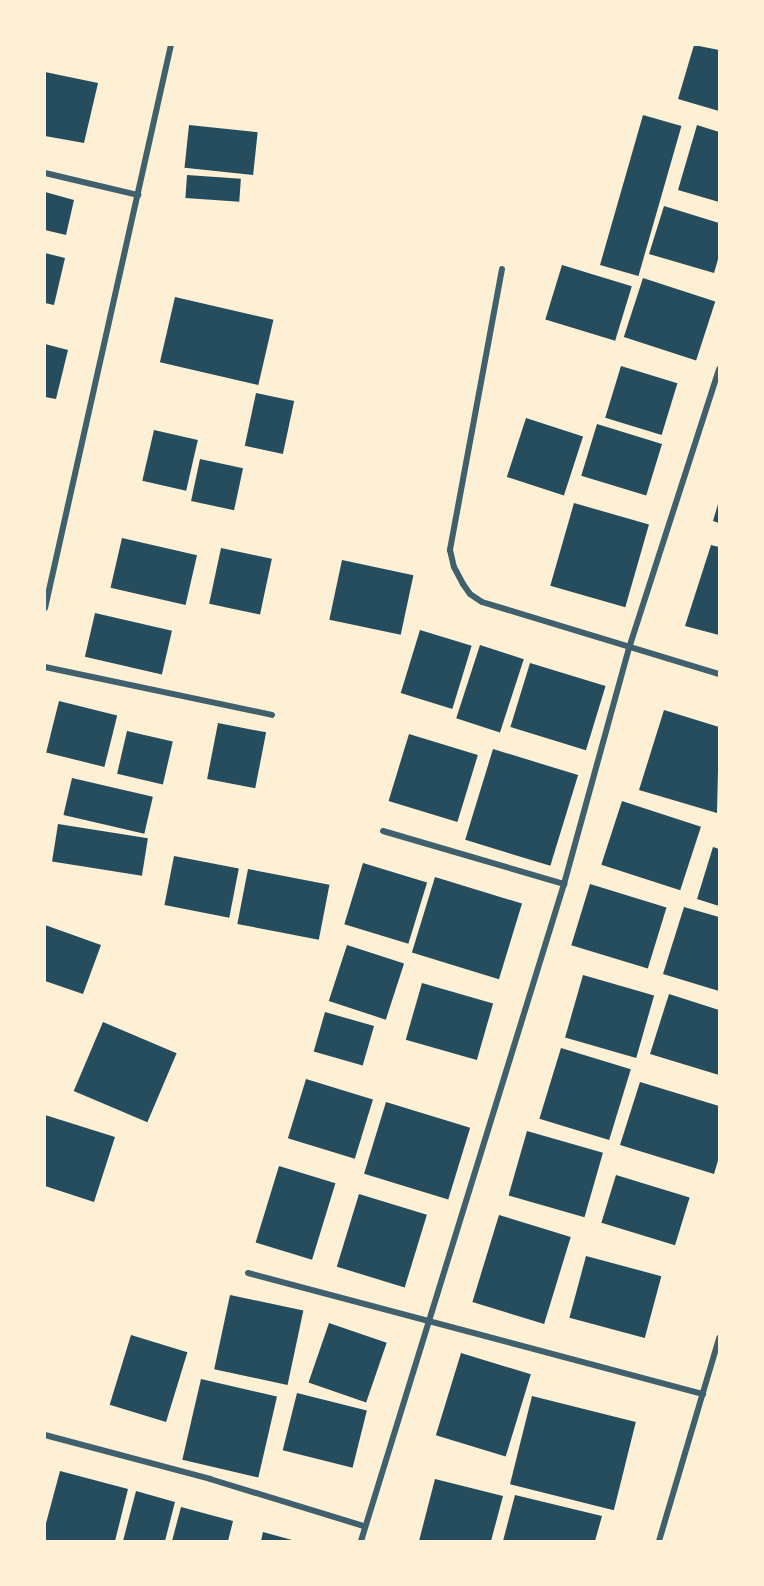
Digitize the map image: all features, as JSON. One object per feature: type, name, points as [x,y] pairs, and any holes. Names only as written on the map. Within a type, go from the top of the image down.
[{"type":"street","points":[[45,608],[171,45]]},
{"type":"street","points":[[45,173],[138,195]]},
{"type":"street","points":[[502,269],[450,550],[454,567],[470,594],[482,602],[719,675]]},
{"type":"street","points":[[361,1541],[564,884],[629,648],[719,369]]},
{"type":"street","points":[[45,667],[272,715]]},
{"type":"street","points":[[383,831],[564,884]]},
{"type":"street","points":[[248,1273],[703,1394]]},
{"type":"street","points":[[659,1541],[719,1338]]},
{"type":"street","points":[[45,1435],[210,1479],[364,1526]]},
{"type":"building","points":[[694,45],[719,50],[719,111],[678,99]]},
{"type":"building","points":[[45,72],[98,83],[84,143],[45,136]]},
{"type":"building","points":[[643,115],[681,126],[638,276],[600,265]]},
{"type":"building","points":[[189,125],[258,132],[253,175],[185,168]]},
{"type":"building","points":[[697,125],[719,132],[719,202],[678,190]]},
{"type":"building","points":[[187,175],[241,179],[239,202],[185,198]]},
{"type":"building","points":[[45,192],[74,200],[66,235],[45,230]]},
{"type":"building","points":[[664,206],[719,223],[719,256],[714,273],[649,254]]},
{"type":"building","points":[[45,253],[65,258],[54,305],[45,303]]},
{"type":"building","points":[[562,265],[632,286],[615,341],[545,320]]},
{"type":"building","points":[[643,278],[715,301],[696,360],[624,337]]},
{"type":"building","points":[[175,297],[273,320],[258,385],[160,362]]},
{"type":"building","points":[[45,344],[68,350],[56,399],[45,397]]},
{"type":"building","points":[[621,366],[677,383],[662,435],[605,418]]},
{"type":"building","points":[[256,393],[294,401],[283,454],[245,446]]},
{"type":"building","points":[[526,418],[583,437],[564,496],[507,477]]},
{"type":"building","points":[[597,424],[662,444],[646,496],[581,476]]},
{"type":"building","points":[[154,430],[198,440],[186,491],[142,481]]},
{"type":"building","points":[[200,459],[243,468],[234,510],[191,501]]},
{"type":"building","points":[[574,503],[649,524],[625,607],[550,586]]},
{"type":"building","points":[[719,504],[719,523],[713,521]]},
{"type":"building","points":[[122,538],[197,555],[186,605],[111,588]]},
{"type":"building","points":[[711,545],[719,547],[719,635],[685,626]]},
{"type":"building","points":[[221,548],[272,559],[260,615],[209,604]]},
{"type":"building","points":[[342,560],[413,575],[401,635],[329,620]]},
{"type":"building","points":[[95,613],[172,631],[162,675],[85,657]]},
{"type":"building","points":[[420,630],[472,646],[452,709],[401,693]]},
{"type":"building","points":[[480,645],[524,659],[500,732],[456,718]]},
{"type":"building","points":[[530,663],[606,686],[586,750],[510,727]]},
{"type":"building","points":[[59,701],[117,716],[104,767],[46,752]]},
{"type":"building","points":[[664,710],[719,727],[717,813],[639,790]]},
{"type":"building","points":[[218,723],[266,732],[255,788],[207,779]]},
{"type":"building","points":[[127,731],[173,742],[163,784],[117,774]]},
{"type":"building","points":[[409,734],[478,755],[457,822],[389,801]]},
{"type":"building","points":[[493,749],[578,775],[550,866],[465,840]]},
{"type":"building","points":[[72,778],[153,797],[144,834],[63,815]]},
{"type":"building","points":[[622,801],[701,827],[680,890],[601,865]]},
{"type":"building","points":[[58,824],[148,838],[142,876],[52,862]]},
{"type":"building","points":[[713,847],[719,849],[719,906],[697,899]]},
{"type":"building","points":[[174,856],[239,869],[229,918],[164,905]]},
{"type":"building","points":[[363,863],[427,883],[408,944],[344,924]]},
{"type":"building","points":[[248,869],[329,885],[319,940],[237,924]]},
{"type":"building","points":[[435,877],[522,904],[499,979],[412,953]]},
{"type":"building","points":[[590,884],[667,907],[648,969],[571,945]]},
{"type":"building","points":[[684,907],[719,917],[719,991],[663,974]]},
{"type":"building","points":[[45,925],[101,945],[83,994],[45,981]]},
{"type":"building","points":[[347,945],[404,964],[386,1020],[329,1001]]},
{"type":"building","points":[[583,975],[654,995],[636,1058],[565,1037]]},
{"type":"building","points":[[422,983],[493,1003],[477,1060],[406,1040]]},
{"type":"building","points":[[669,994],[719,1010],[719,1075],[650,1054]]},
{"type":"building","points":[[325,1012],[374,1026],[363,1065],[314,1051]]},
{"type":"building","points":[[103,1022],[177,1053],[147,1122],[74,1091]]},
{"type":"building","points":[[561,1048],[631,1069],[609,1140],[539,1119]]},
{"type":"building","points":[[306,1079],[373,1099],[355,1159],[288,1138]]},
{"type":"building","points":[[640,1082],[719,1106],[719,1157],[714,1174],[620,1145]]},
{"type":"building","points":[[386,1102],[470,1128],[448,1199],[364,1174]]},
{"type":"building","points":[[45,1115],[115,1137],[94,1202],[45,1186]]},
{"type":"building","points":[[527,1131],[603,1153],[584,1217],[509,1195]]},
{"type":"building","points":[[279,1166],[335,1183],[312,1260],[256,1243]]},
{"type":"building","points":[[616,1175],[690,1198],[675,1245],[601,1223]]},
{"type":"building","points":[[359,1194],[427,1215],[405,1287],[337,1267]]},
{"type":"building","points":[[499,1215],[571,1237],[544,1324],[472,1302]]},
{"type":"building","points":[[586,1256],[661,1276],[645,1338],[569,1318]]},
{"type":"building","points":[[230,1295],[303,1311],[288,1385],[214,1369]]},
{"type":"building","points":[[329,1323],[387,1343],[366,1402],[308,1383]]},
{"type":"building","points":[[131,1335],[187,1352],[166,1422],[110,1405]]},
{"type":"building","points":[[461,1353],[531,1374],[506,1457],[436,1435]]},
{"type":"building","points":[[201,1379],[277,1397],[258,1477],[182,1460]]},
{"type":"building","points":[[297,1393],[367,1410],[353,1468],[283,1450]]},
{"type":"building","points":[[532,1396],[636,1422],[614,1510],[510,1484]]},
{"type":"building","points":[[60,1471],[128,1489],[115,1541],[45,1541],[45,1527]]},
{"type":"building","points":[[435,1479],[503,1496],[491,1541],[419,1541]]},
{"type":"building","points":[[136,1491],[175,1502],[165,1541],[123,1541]]},
{"type":"building","points":[[515,1495],[602,1516],[595,1541],[503,1541]]},
{"type":"building","points":[[181,1507],[233,1521],[228,1541],[172,1541]]},
{"type":"building","points":[[263,1532],[292,1540],[292,1541],[261,1541]]}]
